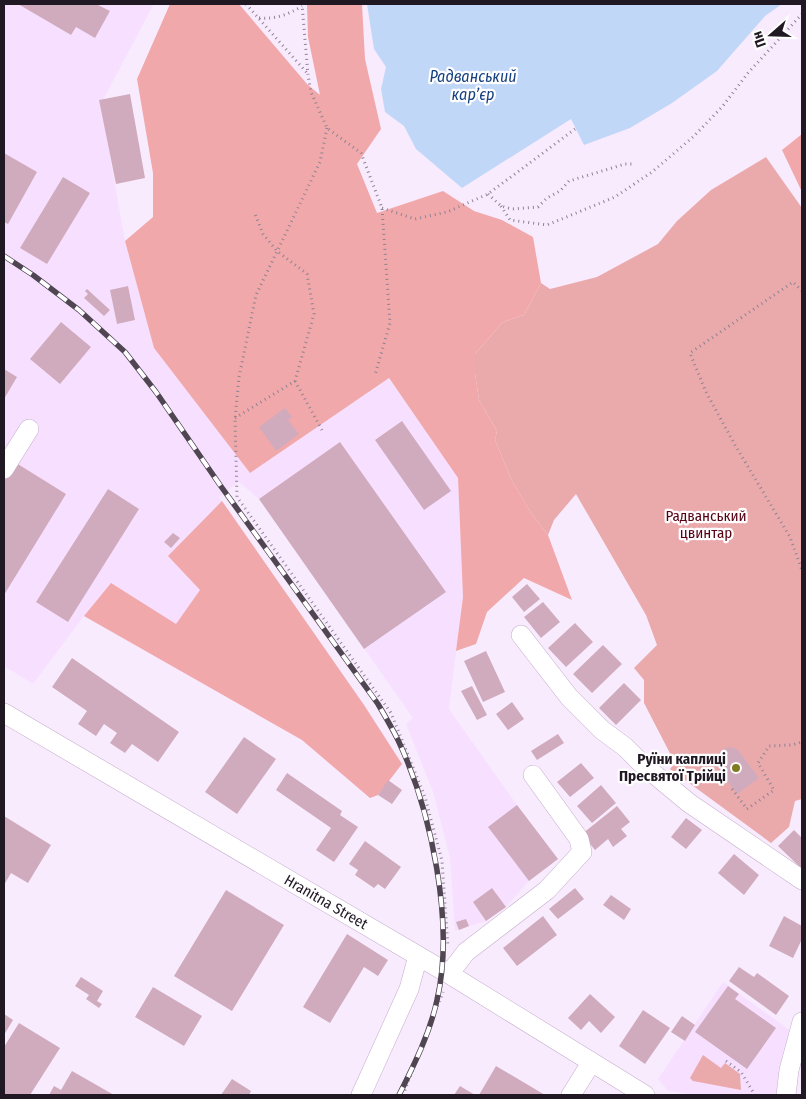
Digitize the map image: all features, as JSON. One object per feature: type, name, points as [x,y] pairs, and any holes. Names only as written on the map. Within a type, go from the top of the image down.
[{"type":"street","points":[[4,469],[29,429]]},
{"type":"street","points":[[521,635],[569,697],[602,730],[625,747],[642,764],[689,803],[802,880]]},
{"type":"street","name":"Hranitna Street","points":[[4,713],[418,956],[446,983],[592,1063],[645,1095]]},
{"type":"street","points":[[446,983],[466,952],[546,890],[582,852],[579,838],[533,774]]},
{"type":"street","points":[[361,1095],[409,989],[418,956]]},
{"type":"street","points":[[786,1095],[789,1070],[802,1022]]},
{"type":"street","points":[[572,1095],[592,1063]]},
{"type":"path","points":[[246,4],[308,75]]},
{"type":"path","points":[[259,18],[273,19],[291,13],[302,5]]},
{"type":"path","points":[[302,5],[311,92],[328,128],[361,153],[382,208],[390,323],[375,375]]},
{"type":"path","points":[[488,194],[501,206],[510,220],[547,224],[614,198],[652,172],[693,138],[722,107],[748,73],[802,14]]},
{"type":"path","points":[[328,128],[320,162],[256,296],[239,377],[235,419],[237,496],[391,713],[425,797],[442,861],[448,955]]},
{"type":"path","points":[[382,208],[415,219],[447,212],[488,194],[575,129]]},
{"type":"path","points":[[501,206],[512,210],[538,207],[547,198],[560,192],[569,182],[625,164],[632,164]]},
{"type":"path","points":[[235,419],[295,381],[314,314],[307,274],[277,251],[263,234],[256,214]]},
{"type":"path","points":[[802,291],[793,282],[690,353],[706,392],[730,437],[790,537],[802,570]]},
{"type":"path","points":[[295,381],[322,430]]},
{"type":"path","points":[[732,789],[747,809],[774,790],[758,763],[769,746],[792,745],[802,742]]},
{"type":"path","points":[[402,1095],[446,983]]},
{"type":"path","points":[[726,1061],[741,1072],[755,1095]]},
{"type":"shaded area","points":[[4,4],[154,4],[101,104],[125,241],[154,348],[250,473],[388,377],[458,478],[463,597],[449,709],[558,859],[529,881],[506,907],[486,921],[455,931],[450,858],[433,792],[406,724],[413,718],[259,499],[239,482],[219,497],[364,705],[402,764],[378,795],[370,798],[302,740],[84,616],[33,684],[4,666]]},
{"type":"shaded area","points":[[170,4],[239,4],[307,84],[320,95],[308,37],[307,4],[362,4],[365,59],[381,129],[357,164],[377,213],[443,191],[474,211],[502,220],[533,237],[541,283],[524,315],[503,322],[475,354],[475,373],[479,400],[497,431],[495,440],[511,479],[531,513],[548,535],[572,600],[524,578],[487,612],[476,644],[456,651],[463,597],[458,478],[389,378],[250,473],[154,348],[125,241],[153,217],[153,173],[137,79]]},
{"type":"shaded area","points":[[802,134],[802,192],[782,150]]},
{"type":"shaded area","points":[[222,501],[364,705],[402,764],[378,795],[370,798],[302,740],[84,616],[111,583],[176,624],[200,590],[168,556]]},
{"type":"shaded area","points":[[723,982],[794,1033],[780,1095],[695,1095],[668,1091],[658,1079]]},
{"type":"green space","name":"Радванський цвинтар","points":[[766,157],[802,208],[802,799],[795,801],[789,827],[771,843],[670,769],[675,763],[644,703],[644,680],[634,668],[657,645],[646,615],[576,494],[554,520],[548,535],[531,513],[511,479],[495,440],[497,431],[479,400],[475,373],[475,354],[503,322],[524,315],[541,283],[550,289],[597,277],[658,244],[677,221],[711,190]]},
{"type":"green space","points":[[703,1055],[721,1068],[725,1063],[740,1074],[741,1090],[693,1081],[690,1078]]},
{"type":"water","name":"Радванський карʼєр","points":[[367,4],[782,4],[765,16],[717,71],[672,103],[630,128],[584,145],[571,119],[462,188],[416,149],[404,126],[385,112],[381,89],[386,67],[374,49]]},
{"type":"building","points":[[18,4],[96,4],[110,11],[95,38],[76,27],[71,35]]},
{"type":"building","points":[[130,94],[145,178],[116,184],[99,100]]},
{"type":"building","points":[[4,153],[37,172],[8,224],[4,222]]},
{"type":"building","points":[[63,177],[90,193],[47,264],[20,248]]},
{"type":"building","points":[[128,286],[135,320],[117,324],[110,290]]},
{"type":"building","points":[[87,289],[110,310],[104,316],[84,298],[88,294],[85,291]]},
{"type":"building","points":[[61,322],[91,347],[60,384],[30,359]]},
{"type":"building","points":[[4,369],[17,377],[4,399]]},
{"type":"building","points":[[285,408],[292,417],[288,420],[299,434],[276,451],[259,427]]},
{"type":"building","points":[[402,421],[451,491],[424,510],[375,440]]},
{"type":"building","points":[[340,442],[446,592],[364,649],[259,499]]},
{"type":"building","points":[[13,461],[66,494],[4,595],[4,477]]},
{"type":"building","points":[[108,489],[139,509],[68,622],[36,602]]},
{"type":"building","points":[[173,533],[180,538],[171,548],[164,542]]},
{"type":"building","points":[[527,584],[540,599],[524,612],[512,597]]},
{"type":"building","points":[[543,602],[560,622],[541,638],[524,617]]},
{"type":"building","points":[[575,623],[593,642],[566,667],[548,648]]},
{"type":"building","points":[[603,645],[622,664],[592,693],[573,674]]},
{"type":"building","points":[[486,651],[505,692],[483,702],[464,661]]},
{"type":"building","points":[[72,658],[179,732],[158,762],[132,744],[125,753],[110,743],[117,733],[104,724],[96,736],[78,724],[87,711],[52,687]]},
{"type":"building","points":[[624,683],[641,700],[616,725],[599,708]]},
{"type":"building","points":[[472,686],[487,715],[477,720],[461,691]]},
{"type":"building","points":[[512,702],[524,719],[508,730],[496,714]]},
{"type":"building","points":[[558,734],[564,743],[537,760],[531,751]]},
{"type":"building","points":[[244,737],[276,759],[237,814],[205,792]]},
{"type":"building","name":"Руїни каплиці Пресвятої Трійці","points":[[729,747],[737,749],[759,778],[737,794],[720,771],[716,762],[720,751]]},
{"type":"building","points":[[581,763],[594,778],[570,797],[557,782]]},
{"type":"building","points":[[287,773],[342,811],[340,815],[358,827],[334,862],[316,850],[331,828],[276,790]]},
{"type":"building","points":[[388,780],[402,790],[392,804],[378,795]]},
{"type":"building","points":[[601,785],[616,803],[592,823],[577,806]]},
{"type":"building","points":[[517,805],[558,859],[529,881],[488,827]]},
{"type":"building","points":[[617,806],[630,822],[621,829],[627,836],[613,847],[608,839],[595,850],[582,834]]},
{"type":"building","points":[[4,816],[51,845],[28,883],[11,873],[4,885]]},
{"type":"building","points":[[686,818],[702,830],[686,849],[671,837]]},
{"type":"building","points":[[794,830],[802,838],[802,869],[778,846]]},
{"type":"building","points":[[365,841],[401,867],[385,889],[378,884],[374,888],[355,875],[358,870],[349,864]]},
{"type":"building","points":[[734,854],[759,875],[744,895],[718,873]]},
{"type":"building","points":[[492,888],[506,907],[486,921],[473,902]]},
{"type":"building","points":[[575,888],[584,899],[558,919],[549,909]]},
{"type":"building","points":[[226,890],[284,925],[232,1011],[174,976]]},
{"type":"building","points":[[611,895],[631,909],[624,920],[603,905]]},
{"type":"building","points":[[543,916],[557,935],[517,966],[503,948]]},
{"type":"building","points":[[784,916],[802,926],[802,939],[793,958],[769,946]]},
{"type":"building","points":[[466,919],[469,926],[459,930],[456,922]]},
{"type":"building","points":[[347,934],[388,960],[378,976],[364,967],[330,1023],[303,1007]]},
{"type":"building","points":[[739,967],[754,977],[757,973],[789,996],[776,1015],[729,981]]},
{"type":"building","points":[[81,977],[103,991],[97,1001],[102,1004],[99,1008],[86,999],[89,995],[75,986]]},
{"type":"building","points":[[728,986],[739,994],[735,999],[776,1028],[747,1069],[695,1032]]},
{"type":"building","points":[[153,987],[202,1016],[184,1046],[135,1017]]},
{"type":"building","points":[[590,994],[615,1017],[601,1033],[589,1021],[581,1030],[568,1018]]},
{"type":"building","points":[[643,1010],[670,1028],[645,1064],[619,1046]]},
{"type":"building","points":[[4,1014],[13,1020],[4,1035]]},
{"type":"building","points":[[682,1016],[695,1025],[685,1041],[671,1032]]},
{"type":"building","points":[[19,1023],[60,1048],[30,1095],[4,1095],[4,1047]]},
{"type":"building","points":[[496,1066],[545,1095],[479,1095]]},
{"type":"building","points":[[72,1071],[114,1095],[49,1095],[54,1086],[61,1090]]},
{"type":"building","points":[[232,1079],[251,1091],[249,1095],[221,1095]]},
{"type":"building","points":[[460,1086],[475,1095],[454,1095]]},
{"type":"railway","points":[[4,256],[33,275],[79,310],[125,352],[156,392],[220,485],[378,704],[398,740],[421,799],[430,833],[437,868],[443,937],[442,970],[434,1012],[421,1049],[399,1095]]},
{"type":"place","name":"Руїни каплиці Пресвятої Трійці","points":[[736,768]]}]
